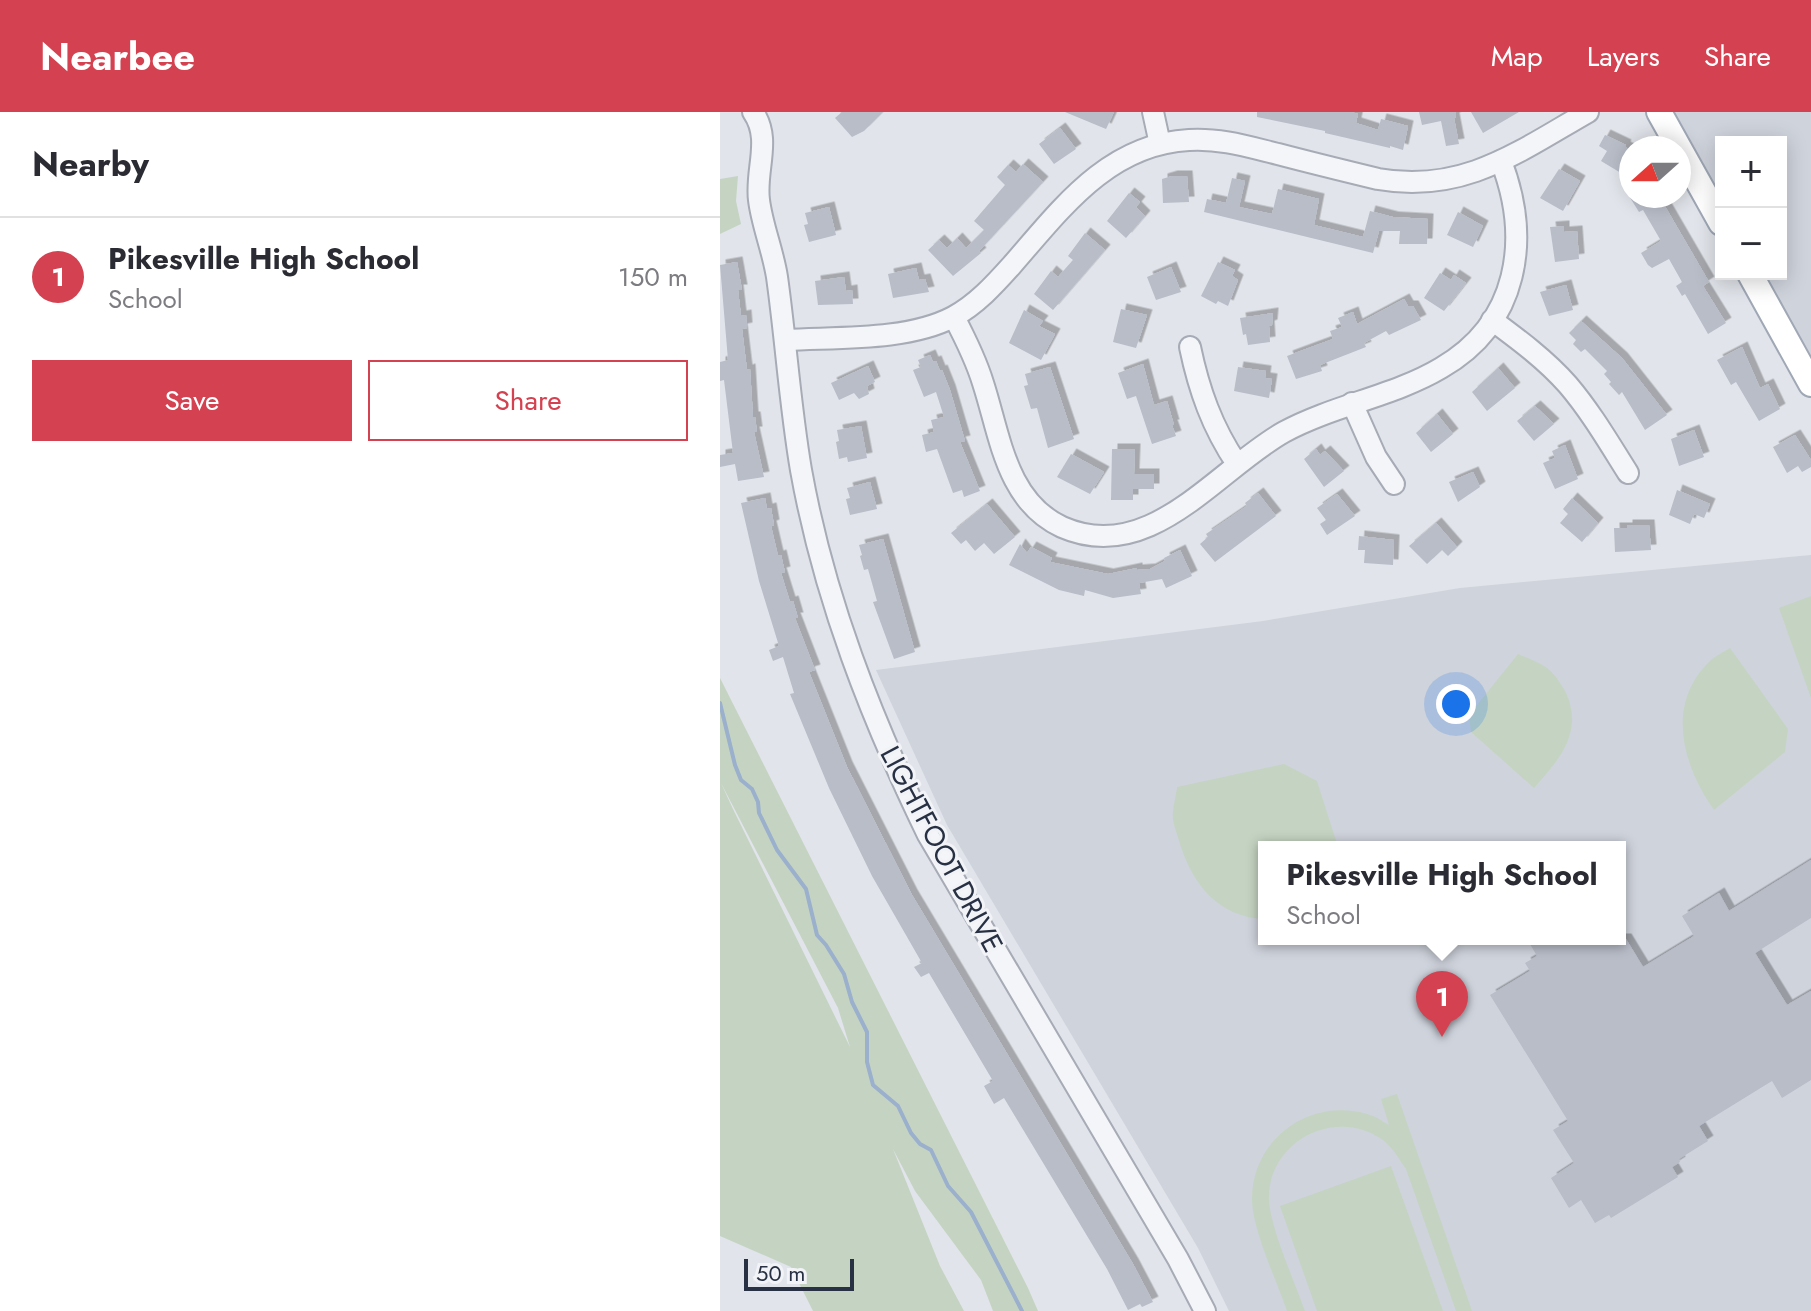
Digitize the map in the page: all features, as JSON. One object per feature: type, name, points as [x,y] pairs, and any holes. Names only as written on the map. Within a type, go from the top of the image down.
[{"type":"main road","points":[[1659,112],[1715,212]]},
{"type":"main road","points":[[1753,280],[1811,384]]},
{"type":"street","name":"LIGHTFOOT DRIVE","points":[[753,112],[763,133],[759,201],[774,260],[794,425],[808,504],[839,621],[869,707],[928,835],[1178,1259],[1205,1311]]},
{"type":"street","points":[[1153,112],[1160,144]]},
{"type":"street","points":[[786,340],[904,332],[954,317],[998,280],[1074,193],[1115,162],[1160,144],[1186,140],[1226,141],[1404,184],[1453,179],[1501,161],[1588,112]]},
{"type":"street","points":[[954,317],[983,381],[1006,460],[1015,482],[1028,501],[1063,527],[1110,536],[1131,534],[1175,512],[1237,464],[1287,431],[1441,369],[1473,343],[1492,320],[1508,289],[1517,255],[1516,205],[1501,161]]},
{"type":"street","points":[[1492,320],[1567,384],[1628,473]]},
{"type":"street","points":[[1190,347],[1198,383],[1212,422],[1237,464]]},
{"type":"street","points":[[1352,403],[1376,457],[1394,484]]},
{"type":"shaded area","points":[[1673,112],[1811,112],[1811,358],[1767,280],[1787,280],[1787,136],[1715,136],[1715,186],[1691,144],[1691,136],[1687,136]]},
{"type":"shaded area","points":[[1811,555],[1811,1311],[1229,1311],[1198,1248],[947,825],[876,670],[1263,621],[1460,588]]},
{"type":"green space","points":[[738,176],[736,201],[741,224],[720,234],[720,179]]},
{"type":"green space","points":[[1811,596],[1811,698],[1779,608]]},
{"type":"green space","points":[[1730,648],[1788,729],[1785,752],[1714,810],[1687,755],[1683,716],[1695,679],[1711,660]]},
{"type":"green space","points":[[1518,654],[1552,673],[1571,707],[1572,720],[1566,745],[1534,788],[1471,732],[1469,715]]},
{"type":"green space","points":[[720,678],[1038,1311],[993,1311],[981,1280],[915,1191],[893,1149],[940,1266],[964,1311],[813,1311],[791,1267],[720,1236]],"holes":[[[721,783],[838,1008],[850,1047]]]},
{"type":"green space","points":[[1284,764],[1317,781],[1336,841],[1258,841],[1258,918],[1248,917],[1221,905],[1192,873],[1174,822],[1177,787]]},
{"type":"green space","points":[[1397,1094],[1472,1311],[1456,1311],[1406,1169],[1383,1140],[1365,1130],[1345,1127],[1326,1128],[1292,1146],[1279,1161],[1271,1179],[1270,1211],[1305,1311],[1287,1311],[1260,1240],[1253,1211],[1255,1177],[1262,1158],[1273,1141],[1288,1128],[1325,1112],[1346,1110],[1367,1114],[1389,1125],[1381,1099]]},
{"type":"green space","points":[[1391,1166],[1443,1311],[1317,1311],[1280,1206]]},
{"type":"building","points":[[842,112],[883,112],[864,131],[852,137],[835,118]]},
{"type":"building","points":[[1065,112],[1114,112],[1106,129]]},
{"type":"building","points":[[1257,112],[1351,112],[1358,114],[1356,123],[1378,130],[1381,119],[1408,126],[1403,150],[1257,117]]},
{"type":"building","points":[[1419,112],[1456,112],[1454,118],[1459,144],[1446,146],[1441,121],[1422,125]]},
{"type":"building","points":[[1471,112],[1519,112],[1483,133]]},
{"type":"building","points":[[1060,128],[1076,149],[1054,164],[1039,144]]},
{"type":"building","points":[[1605,135],[1619,142],[1619,172],[1601,161],[1607,151],[1599,146]]},
{"type":"building","points":[[1023,164],[1043,182],[979,251],[981,253],[953,276],[928,250],[939,240],[947,248],[957,238],[966,248],[984,230],[974,221],[1005,185],[997,177],[1008,165],[1016,172]]},
{"type":"building","points":[[1559,169],[1580,181],[1563,211],[1540,198]]},
{"type":"building","points":[[1187,176],[1189,202],[1163,203],[1162,179]]},
{"type":"building","points":[[1232,178],[1245,181],[1239,207],[1272,214],[1278,189],[1319,199],[1314,225],[1363,237],[1370,211],[1393,217],[1428,219],[1427,244],[1399,244],[1400,231],[1379,231],[1373,253],[1204,212],[1207,199],[1226,203]]},
{"type":"building","points":[[1129,193],[1140,202],[1136,207],[1145,216],[1126,238],[1107,221]]},
{"type":"building","points":[[829,207],[836,235],[809,242],[804,225],[808,224],[805,213]]},
{"type":"building","points":[[1636,208],[1666,208],[1709,282],[1703,286],[1726,323],[1708,334],[1685,294],[1682,296],[1676,286],[1682,282],[1669,259],[1652,268],[1648,265],[1641,253],[1661,241],[1643,210],[1639,212]]},
{"type":"building","points":[[1458,212],[1483,226],[1473,247],[1447,235]]},
{"type":"building","points":[[1564,226],[1564,232],[1577,231],[1579,259],[1555,262],[1550,227]]},
{"type":"building","points":[[1085,233],[1105,250],[1053,310],[1034,294],[1051,271],[1058,277],[1073,260],[1068,256]]},
{"type":"building","points":[[737,262],[742,290],[738,290],[741,316],[746,315],[747,328],[742,329],[747,370],[750,369],[757,432],[754,432],[764,477],[738,481],[735,464],[720,467],[720,455],[733,453],[724,380],[720,381],[720,362],[728,360],[720,265]]},
{"type":"building","points":[[1218,262],[1235,270],[1232,276],[1238,280],[1228,306],[1201,296]]},
{"type":"building","points":[[1171,267],[1181,292],[1156,300],[1147,277]]},
{"type":"building","points":[[916,268],[919,280],[925,279],[929,292],[893,298],[888,274]]},
{"type":"building","points":[[1440,273],[1451,280],[1454,275],[1466,283],[1444,311],[1424,298]]},
{"type":"building","points":[[844,277],[846,291],[852,290],[853,304],[818,305],[815,281]]},
{"type":"building","points":[[1566,285],[1573,310],[1549,316],[1540,292]]},
{"type":"building","points":[[1404,299],[1408,306],[1413,306],[1421,320],[1389,335],[1386,331],[1364,343],[1366,347],[1320,365],[1322,371],[1296,379],[1287,356],[1333,339],[1330,331],[1342,327],[1338,318],[1353,312],[1357,324]]},
{"type":"building","points":[[1121,309],[1147,315],[1136,348],[1113,342]]},
{"type":"building","points":[[1024,310],[1043,321],[1039,326],[1055,334],[1041,360],[1009,343]]},
{"type":"building","points":[[1273,313],[1272,325],[1269,326],[1270,342],[1248,345],[1240,318]]},
{"type":"building","points":[[1581,321],[1622,358],[1667,415],[1645,430],[1622,392],[1619,395],[1609,384],[1611,382],[1604,374],[1607,371],[1585,349],[1581,352],[1573,344],[1576,340],[1569,333]]},
{"type":"building","points":[[1742,347],[1760,388],[1768,384],[1780,409],[1759,421],[1736,382],[1731,385],[1717,360]]},
{"type":"building","points":[[930,355],[942,370],[950,390],[965,441],[960,442],[980,491],[964,497],[962,490],[953,493],[937,449],[926,452],[922,435],[934,432],[931,420],[944,417],[936,392],[924,397],[913,370],[921,367],[918,360]]},
{"type":"building","points":[[1143,364],[1154,405],[1167,401],[1176,436],[1152,444],[1136,396],[1127,399],[1118,373]]},
{"type":"building","points":[[868,366],[875,382],[867,386],[869,394],[859,399],[854,393],[839,400],[831,383]]},
{"type":"building","points":[[1050,367],[1074,439],[1048,448],[1037,408],[1031,409],[1024,386],[1028,385],[1025,374]]},
{"type":"building","points":[[1238,367],[1266,371],[1265,378],[1272,379],[1269,398],[1234,391]]},
{"type":"building","points":[[1498,368],[1515,388],[1487,411],[1472,392]]},
{"type":"building","points":[[1535,406],[1554,424],[1534,441],[1517,421]]},
{"type":"building","points":[[1437,414],[1453,434],[1431,452],[1416,433]]},
{"type":"building","points":[[861,426],[867,458],[848,462],[847,457],[839,459],[837,430]]},
{"type":"building","points":[[1694,430],[1704,457],[1679,466],[1671,439]]},
{"type":"building","points":[[1795,435],[1811,460],[1811,467],[1802,472],[1798,466],[1787,473],[1773,447]]},
{"type":"building","points":[[1565,445],[1578,479],[1555,489],[1543,463],[1555,458],[1552,451]]},
{"type":"building","points":[[1112,449],[1135,449],[1134,474],[1154,474],[1154,489],[1133,489],[1133,500],[1111,500]]},
{"type":"building","points":[[1316,449],[1320,455],[1325,451],[1344,471],[1324,487],[1304,459]]},
{"type":"building","points":[[1071,454],[1104,472],[1090,494],[1057,477]]},
{"type":"building","points":[[1473,472],[1480,487],[1458,502],[1449,482]]},
{"type":"building","points":[[870,482],[877,509],[850,515],[847,488]]},
{"type":"building","points":[[1677,490],[1710,504],[1704,518],[1694,514],[1690,524],[1669,515]]},
{"type":"building","points":[[1258,493],[1276,516],[1215,562],[1200,544],[1208,537],[1206,534],[1247,506],[1245,503]]},
{"type":"building","points":[[1337,494],[1355,516],[1327,535],[1320,524],[1326,520],[1317,508]]},
{"type":"building","points":[[765,498],[767,509],[771,508],[774,525],[771,526],[785,572],[781,573],[815,670],[809,672],[847,767],[912,895],[1153,1302],[1128,1310],[1107,1269],[1004,1098],[994,1104],[984,1086],[993,1081],[929,973],[921,977],[914,967],[922,963],[872,876],[829,788],[790,694],[794,693],[783,657],[773,661],[769,650],[779,646],[759,581],[741,503]]},
{"type":"building","points":[[1572,498],[1598,523],[1582,542],[1560,523],[1568,514],[1563,509]]},
{"type":"building","points":[[987,504],[1015,537],[994,554],[984,543],[975,551],[966,540],[961,544],[951,533]]},
{"type":"building","points":[[1436,523],[1457,547],[1448,556],[1442,550],[1427,564],[1409,546]]},
{"type":"building","points":[[1627,525],[1649,525],[1651,550],[1615,552],[1614,528],[1627,528]]},
{"type":"building","points":[[1359,536],[1394,540],[1393,565],[1364,563],[1365,550],[1358,550]]},
{"type":"building","points":[[883,539],[915,652],[894,659],[873,602],[877,601],[868,569],[864,570],[860,556],[859,545]]},
{"type":"building","points":[[1020,544],[1027,553],[1031,547],[1052,558],[1050,562],[1108,574],[1137,568],[1150,569],[1180,550],[1192,576],[1166,588],[1162,579],[1139,583],[1141,594],[1113,598],[1085,590],[1084,596],[1059,590],[1009,565]]},
{"type":"building","points":[[1811,860],[1811,918],[1755,953],[1787,1005],[1811,991],[1811,1080],[1782,1098],[1772,1081],[1699,1126],[1708,1141],[1672,1167],[1678,1177],[1611,1218],[1609,1215],[1595,1223],[1581,1200],[1569,1208],[1551,1178],[1574,1163],[1553,1130],[1568,1121],[1490,995],[1530,971],[1525,963],[1537,956],[1531,945],[1626,945],[1626,939],[1643,967],[1694,936],[1682,916],[1719,893],[1729,911]]},
{"type":"waterway","points":[[720,703],[741,780],[752,789],[759,813],[777,850],[806,889],[817,935],[844,974],[852,1002],[867,1032],[867,1062],[873,1085],[898,1106],[911,1133],[920,1144],[931,1150],[948,1186],[971,1212],[1022,1311]]},
{"type":"place","name":"Pikesville High School","points":[[1442,1037]]}]
